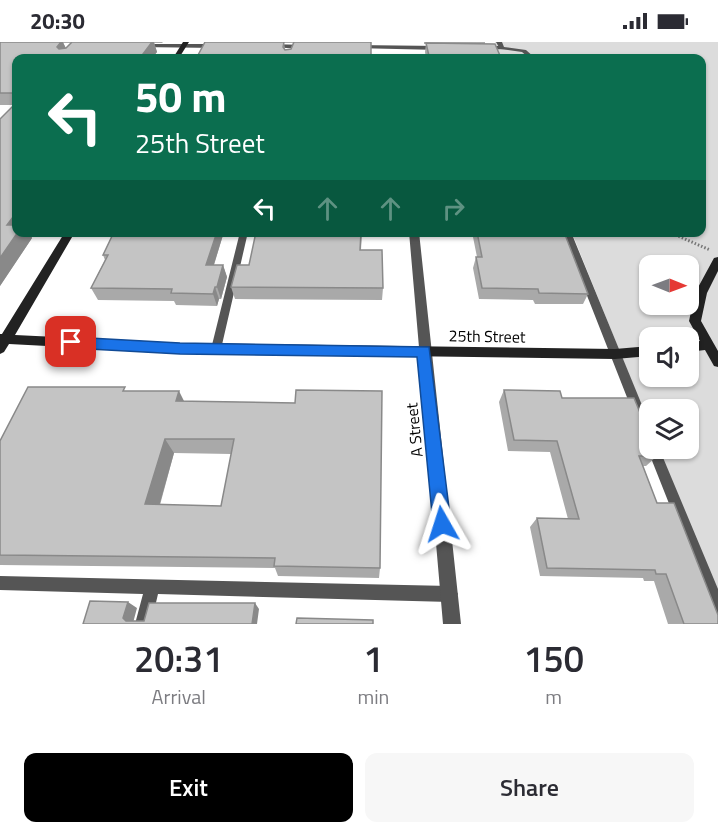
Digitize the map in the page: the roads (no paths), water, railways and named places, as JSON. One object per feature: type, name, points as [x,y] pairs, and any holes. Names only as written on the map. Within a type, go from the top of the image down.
[{"type":"street","points":[[136,46],[184,44],[231,46]]},
{"type":"street","points":[[467,48],[501,45]]},
{"type":"street","points":[[255,46],[290,50],[312,47]]},
{"type":"street","points":[[345,47],[444,48]]},
{"type":"street","points":[[399,47],[400,54]]},
{"type":"street","points":[[2,342],[67,237]]},
{"type":"street","name":"A Street","points":[[414,237],[452,624]]},
{"type":"street","points":[[718,261],[701,293],[695,321],[718,362]]},
{"type":"street","name":"25th Street","points":[[2,342],[216,349],[615,354],[639,352]]},
{"type":"street","points":[[699,346],[707,345]]},
{"type":"lane","points":[[501,45],[527,54]]},
{"type":"lane","points":[[216,349],[243,237]]},
{"type":"lane","points":[[568,237],[639,413]]},
{"type":"lane","points":[[657,459],[718,608]]},
{"type":"lane","points":[[0,583],[450,594]]},
{"type":"lane","points":[[144,624],[153,586]]}]
